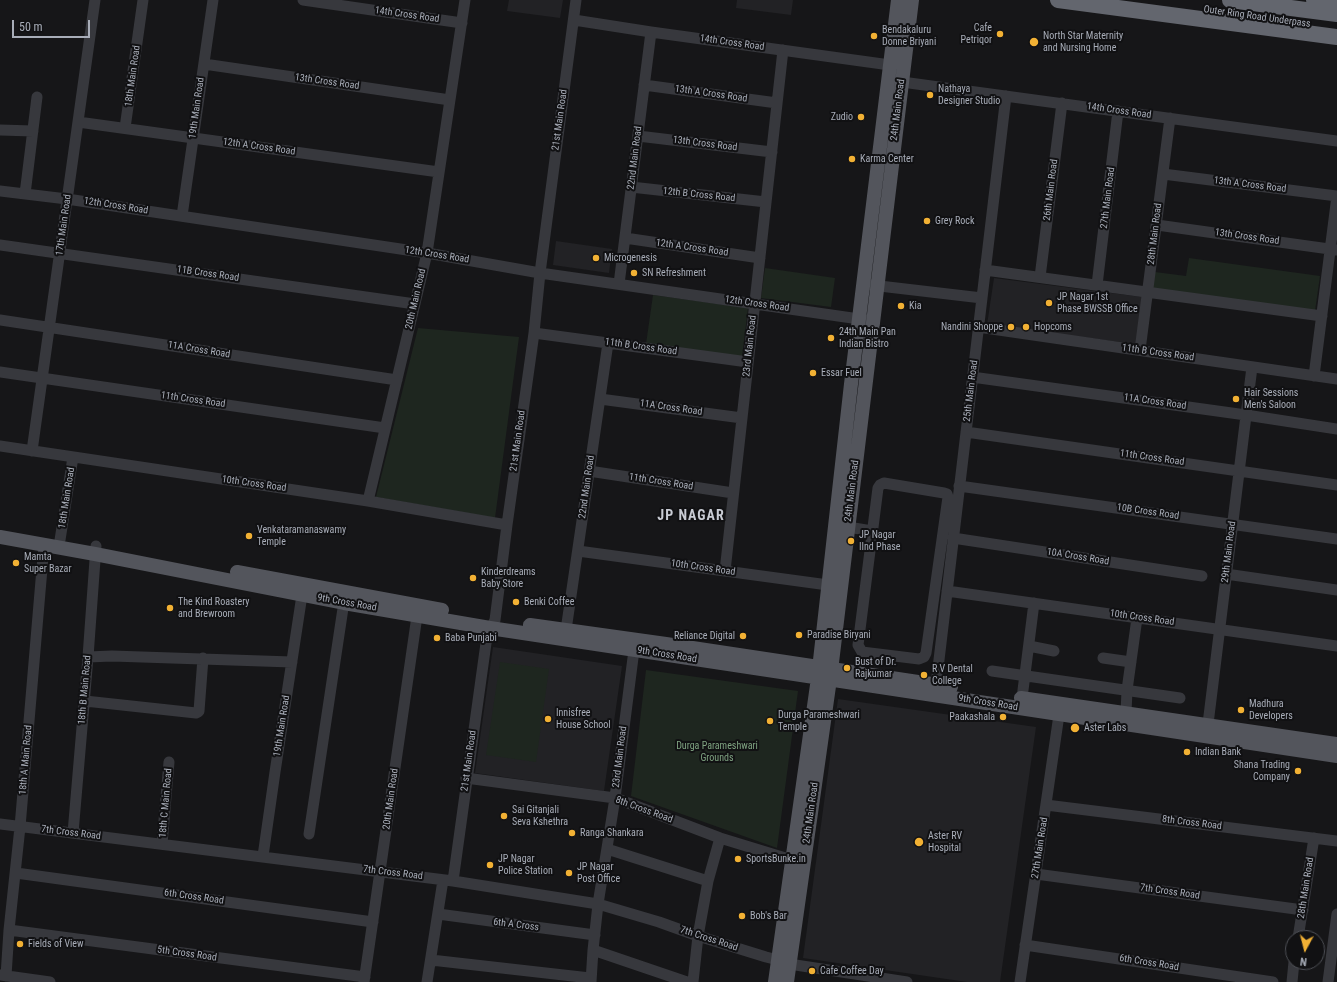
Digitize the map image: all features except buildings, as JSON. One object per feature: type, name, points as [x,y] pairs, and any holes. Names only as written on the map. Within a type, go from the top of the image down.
[{"type":"highway","points":[[1058,0],[1337,37]]},
{"type":"highway","name":"Outer Ring Road Underpass","points":[[1129,0],[1337,28]]},
{"type":"highway","name":"Outer Ring Road Underpass","points":[[1230,0],[1337,14]]},
{"type":"highway","points":[[1314,0],[1337,3]]},
{"type":"main road","name":"24th Main Road","points":[[871,285],[890,65],[898,0]]},
{"type":"main road","name":"24th Main Road","points":[[787,982],[784,962],[792,860],[848,527],[866,320],[902,82],[912,0]]},
{"type":"main road","name":"24th Main Road","points":[[775,982],[784,962],[824,673],[828,585],[851,384],[866,320]]},
{"type":"main road","name":"9th Cross Road","points":[[0,531],[60,540],[96,550],[302,595],[345,598],[417,616],[566,630],[824,673],[1207,731],[1337,744]]},
{"type":"main road","name":"9th Cross Road","points":[[0,538],[44,545],[96,550],[345,598],[634,650],[936,685],[1022,698],[1060,709],[1126,713],[1207,731],[1337,756]]},
{"type":"street","name":"17th Main Road","points":[[32,451],[95,0]]},
{"type":"street","name":"18th Main Road","points":[[125,128],[143,0]]},
{"type":"street","name":"19th Main Road","points":[[182,216],[213,0]]},
{"type":"street","name":"14th Cross Road","points":[[303,0],[462,23]]},
{"type":"street","name":"20th Main Road","points":[[368,501],[427,253],[465,0]]},
{"type":"street","name":"21st Main Road","points":[[427,982],[438,914],[448,880],[466,778],[487,636],[492,624],[534,333],[540,273],[576,0]]},
{"type":"street","name":"14th Cross Road","points":[[574,20],[890,65]]},
{"type":"street","name":"22nd Main Road","points":[[619,284],[651,32]]},
{"type":"street","name":"23rd Main Road","points":[[725,571],[783,50]]},
{"type":"street","name":"13th Cross Road","points":[[204,64],[450,100]]},
{"type":"street","name":"14th Cross Road","points":[[902,82],[1337,141]]},
{"type":"street","name":"13th A Cross Road","points":[[644,85],[777,103]]},
{"type":"street","name":"25th Main Road","points":[[936,685],[1006,96]]},
{"type":"street","points":[[25,194],[37,97]]},
{"type":"street","name":"26th Main Road","points":[[1040,277],[1062,103]]},
{"type":"street","name":"27th Main Road","points":[[1097,285],[1118,111]]},
{"type":"street","name":"28th Main Road","points":[[1140,350],[1170,118]]},
{"type":"street","name":"12th A Cross Road","points":[[78,122],[439,172]]},
{"type":"street","points":[[0,130],[33,131]]},
{"type":"street","name":"13th Cross Road","points":[[638,136],[772,152]]},
{"type":"street","name":"13th A Cross Road","points":[[1163,174],[1337,196]]},
{"type":"street","name":"12th B Cross Road","points":[[631,187],[766,202]]},
{"type":"street","name":"12th Cross Road","points":[[0,191],[68,199],[427,253],[540,273],[866,320]]},
{"type":"street","points":[[1314,376],[1322,316],[1334,250],[1337,196]]},
{"type":"street","name":"13th Cross Road","points":[[1157,225],[1334,250]]},
{"type":"street","name":"12th A Cross Road","points":[[625,238],[760,258]]},
{"type":"street","name":"11B Cross Road","points":[[0,245],[415,304]]},
{"type":"street","points":[[985,270],[1322,316]]},
{"type":"street","points":[[871,285],[982,298]]},
{"type":"street","name":"11A Cross Road","points":[[0,320],[397,380]]},
{"type":"street","name":"11th B Cross Road","points":[[978,327],[1337,379]]},
{"type":"street","name":"11th B Cross Road","points":[[534,333],[748,362]]},
{"type":"street","name":"22nd Main Road","points":[[566,630],[608,343]]},
{"type":"street","name":"29th Main Road","points":[[1207,731],[1252,367]]},
{"type":"street","name":"11th Cross Road","points":[[0,372],[385,428]]},
{"type":"street","name":"11A Cross Road","points":[[972,377],[1337,429]]},
{"type":"street","name":"11A Cross Road","points":[[600,399],[742,418]]},
{"type":"street","name":"11th Cross Road","points":[[966,432],[1337,485]]},
{"type":"street","name":"10th Cross Road","points":[[0,446],[368,501],[507,525]]},
{"type":"street","name":"18th Main Road","points":[[60,540],[74,457]]},
{"type":"street","name":"11th Cross Road","points":[[590,472],[733,494]]},
{"type":"street","points":[[884,483],[947,494],[948,497],[926,653],[924,657],[919,659],[862,652],[858,645],[872,531],[878,488],[884,483]]},
{"type":"street","name":"10B Cross Road","points":[[960,486],[1337,539]]},
{"type":"street","points":[[848,527],[872,531]]},
{"type":"street","name":"10A Cross Road","points":[[953,538],[1202,576]]},
{"type":"street","name":"18th A Main Road","points":[[3,975],[16,873],[44,545]]},
{"type":"street","name":"18th B Main Road","points":[[73,833],[85,701],[96,550]]},
{"type":"street","name":"10th Cross Road","points":[[578,551],[828,585]]},
{"type":"street","points":[[1226,574],[1337,590]]},
{"type":"street","name":"10th Cross Road","points":[[947,591],[1337,646]]},
{"type":"street","name":"19th Main Road","points":[[263,856],[302,595]]},
{"type":"street","points":[[309,834],[345,598]]},
{"type":"street","points":[[1022,698],[1034,603]]},
{"type":"street","points":[[933,604],[945,606]]},
{"type":"street","name":"20th Main Road","points":[[364,980],[417,616]]},
{"type":"street","points":[[1126,713],[1127,690],[1137,618]]},
{"type":"street","points":[[1028,646],[1054,651]]},
{"type":"street","name":"23rd Main Road","points":[[591,980],[598,904],[615,798],[634,650]]},
{"type":"street","points":[[88,657],[112,656],[203,658],[292,662]]},
{"type":"street","points":[[85,701],[196,713],[199,711],[203,658]]},
{"type":"street","points":[[1103,658],[1131,662]]},
{"type":"street","points":[[992,671],[1180,698]]},
{"type":"street","name":"27th Main Road","points":[[1020,982],[1060,709]]},
{"type":"street","name":"18th C Main Road","points":[[162,844],[169,762]]},
{"type":"street","name":"8th Cross Road","points":[[466,778],[615,798],[720,838],[792,860]]},
{"type":"street","name":"8th Cross Road","points":[[1046,805],[1337,841]]},
{"type":"street","name":"7th Cross Road","points":[[0,824],[448,880],[598,904],[784,962]]},
{"type":"street","points":[[694,982],[698,936],[708,881],[720,838]]},
{"type":"street","name":"28th Main Road","points":[[1299,930],[1314,838]]},
{"type":"street","points":[[607,849],[708,881]]},
{"type":"street","name":"6th Cross Road","points":[[16,873],[373,922]]},
{"type":"street","name":"7th Cross Road","points":[[1036,874],[1303,910]]},
{"type":"street","name":"6th A Cross","points":[[438,914],[595,935]]},
{"type":"street","points":[[1328,982],[1337,914]]},
{"type":"street","name":"5th Cross Road","points":[[9,930],[364,980]]},
{"type":"street","name":"6th Cross Road","points":[[1025,945],[1273,982]]},
{"type":"street","points":[[593,950],[686,982]]},
{"type":"street","points":[[431,960],[591,980]]},
{"type":"street","points":[[784,962],[888,981],[907,982]]},
{"type":"street","points":[[1292,982],[1293,970]]},
{"type":"street","points":[[3,975],[50,982]]},
{"type":"shaded area","points":[[509,0],[563,0],[560,18],[507,11]]},
{"type":"shaded area","points":[[737,0],[793,0],[791,15],[736,8]]},
{"type":"shaded area","points":[[556,241],[612,249],[609,273],[553,265]]},
{"type":"shaded area","points":[[994,278],[1142,297],[1136,344],[987,325]]},
{"type":"shaded area","name":"Innisfree House School","points":[[493,647],[622,666],[604,791],[475,773]]},
{"type":"shaded area","name":"Aster RV Hospital","points":[[838,699],[1036,727],[1000,982],[967,982],[803,958]]},
{"type":"green space","points":[[1189,258],[1320,276],[1315,311],[1152,289],[1155,272],[1186,276]]},
{"type":"green space","points":[[765,268],[835,278],[831,307],[761,298]]},
{"type":"green space","points":[[653,295],[748,308],[742,357],[646,344]]},
{"type":"green space","points":[[418,328],[519,337],[495,518],[376,497]]},
{"type":"green space","points":[[500,662],[549,669],[536,762],[486,755]]},
{"type":"green space","name":"Durga Parameshwari Grounds","points":[[646,670],[798,691],[777,848],[631,796]]},
{"type":"place","name":"Cafe Petriqor","points":[[1000,34]]},
{"type":"place","name":"Bendakaluru Donne Briyani","points":[[874,36]]},
{"type":"place","name":"North Star Maternity and Nursing Home","points":[[1034,42]]},
{"type":"place","name":"Nathaya Designer Studio","points":[[930,95]]},
{"type":"place","name":"Zudio","points":[[861,117]]},
{"type":"place","name":"Karma Center","points":[[852,159]]},
{"type":"place","name":"Grey Rock","points":[[927,221]]},
{"type":"place","name":"Microgenesis","points":[[596,258]]},
{"type":"place","name":"SN Refreshment","points":[[634,273]]},
{"type":"place","name":"JP Nagar 1st Phase BWSSB Office","points":[[1049,303]]},
{"type":"place","name":"Kia","points":[[901,306]]},
{"type":"place","name":"Nandini Shoppe","points":[[1011,327]]},
{"type":"place","name":"Hopcoms","points":[[1026,327]]},
{"type":"place","name":"24th Main Pan Indian Bistro","points":[[831,338]]},
{"type":"place","name":"Essar Fuel","points":[[813,373]]},
{"type":"place","name":"Hair Sessions Men's Saloon","points":[[1236,399]]},
{"type":"place","name":"Venkataramanaswamy Temple","points":[[249,536]]},
{"type":"place","name":"JP Nagar IInd Phase","points":[[851,541]]},
{"type":"place","name":"Mamta Super Bazar","points":[[16,563]]},
{"type":"place","name":"Kinderdreams Baby Store","points":[[473,578]]},
{"type":"place","name":"Benki Coffee","points":[[516,602]]},
{"type":"place","name":"The Kind Roastery and Brewroom","points":[[170,608]]},
{"type":"place","name":"Paradise Biryani","points":[[799,635]]},
{"type":"place","name":"Reliance Digital","points":[[743,636]]},
{"type":"place","name":"Baba Punjabi","points":[[437,638]]},
{"type":"place","name":"Bust of Dr. Rajkumar","points":[[847,668]]},
{"type":"place","name":"R V Dental College","points":[[924,675]]},
{"type":"place","name":"Madhura Developers","points":[[1241,710]]},
{"type":"place","name":"Paakashala","points":[[1003,717]]},
{"type":"place","name":"Innisfree House School","points":[[548,719]]},
{"type":"place","name":"Durga Parameshwari Temple","points":[[770,721]]},
{"type":"place","name":"Aster Labs","points":[[1075,728]]},
{"type":"place","name":"Indian Bank","points":[[1187,752]]},
{"type":"place","name":"Shana Trading Company","points":[[1298,771]]},
{"type":"place","name":"Sai Gitanjali Seva Kshethra","points":[[504,816]]},
{"type":"place","name":"Ranga Shankara","points":[[572,833]]},
{"type":"place","name":"Aster RV Hospital","points":[[919,842]]},
{"type":"place","name":"SportsBunke.in","points":[[738,859]]},
{"type":"place","name":"JP Nagar Police Station","points":[[490,865]]},
{"type":"place","name":"JP Nagar Post Office","points":[[569,873]]},
{"type":"place","name":"Bob's Bar","points":[[742,916]]},
{"type":"place","name":"Fields of View","points":[[20,944]]},
{"type":"place","name":"Cafe Coffee Day","points":[[812,971]]},
{"type":"district","name":"JP NAGAR","points":[[691,516]]}]
